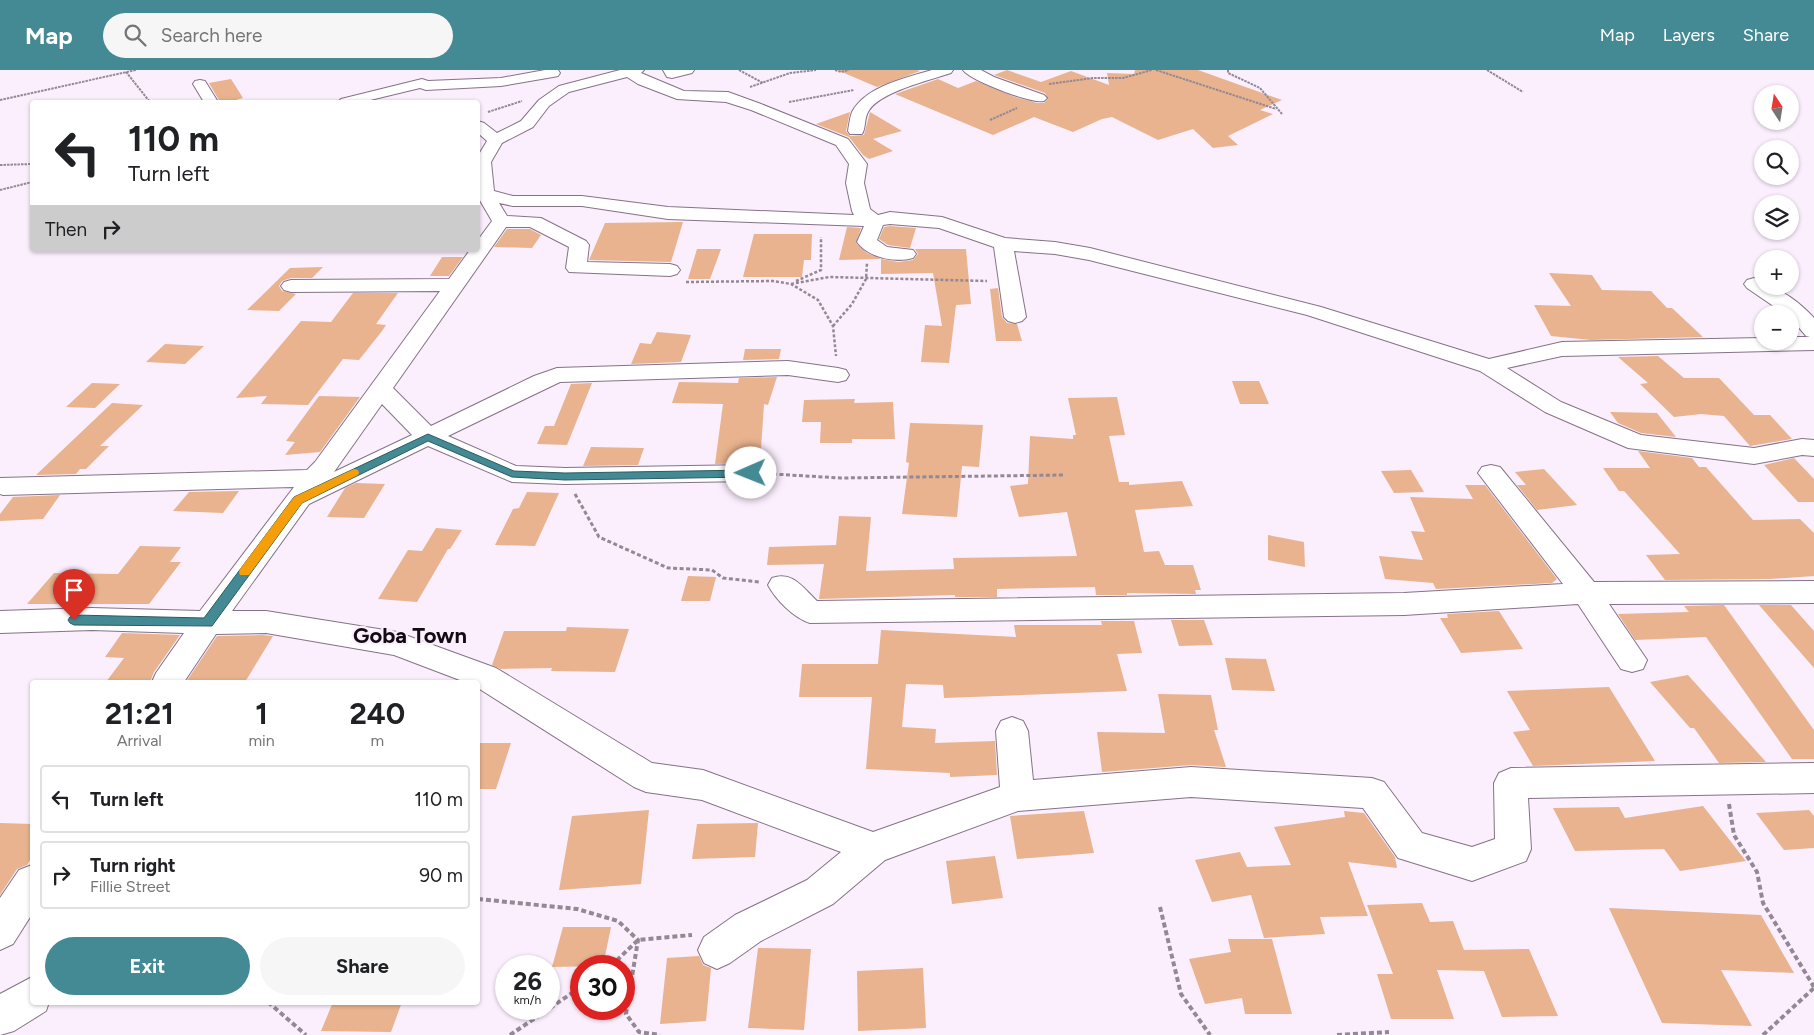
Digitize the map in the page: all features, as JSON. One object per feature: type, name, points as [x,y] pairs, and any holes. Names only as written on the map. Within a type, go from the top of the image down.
[{"type":"street","points":[[405,70],[444,100]]},
{"type":"street","points":[[670,70],[672,74],[687,70]]},
{"type":"street","points":[[856,131],[860,113],[866,104],[879,94],[946,70]]},
{"type":"street","points":[[970,70],[1039,98]]},
{"type":"street","points":[[501,221],[481,192],[482,162],[496,140],[527,124],[544,102],[564,89],[633,71],[643,81],[682,96],[728,97],[842,142],[858,164],[855,183],[860,211],[875,221]]},
{"type":"street","points":[[355,100],[424,84],[501,82],[553,72]]},
{"type":"street","points":[[200,84],[210,100]]},
{"type":"street","points":[[480,128],[496,140]]},
{"type":"street","points":[[481,192],[513,201],[582,201],[668,213],[875,221],[890,218],[942,223],[1003,244],[1055,248],[1314,311],[1488,366],[1553,407],[1638,442],[1754,456],[1802,447],[1814,448]]},
{"type":"street","points":[[501,221],[534,222],[579,245],[576,268],[670,270]]},
{"type":"street","points":[[480,250],[501,221]]},
{"type":"street","points":[[875,221],[867,242],[882,252],[906,254]]},
{"type":"street","points":[[1003,244],[1015,318]]},
{"type":"street","points":[[168,680],[314,478],[324,468],[479,252]]},
{"type":"street","points":[[291,286],[455,285]]},
{"type":"street","points":[[1770,295],[1798,314],[1814,331]]},
{"type":"street","points":[[1488,366],[1562,349],[1814,343]]},
{"type":"street","points":[[298,500],[557,375],[788,368],[838,375]]},
{"type":"street","points":[[381,389],[428,437],[512,474],[565,476],[751,473]]},
{"type":"street","points":[[1491,473],[1586,593],[1632,660]]},
{"type":"street","points":[[3,486],[314,478]]},
{"type":"street","points":[[782,585],[810,612],[1404,604],[1586,593],[1814,592]]},
{"type":"street","points":[[0,622],[92,620],[208,623],[266,622],[397,644],[485,677],[646,777],[703,785],[872,848]]},
{"type":"street","points":[[1012,731],[1018,796]]},
{"type":"street","points":[[718,950],[748,928],[820,892],[872,848],[1018,796],[1191,782],[1372,793],[1411,846],[1472,864],[1513,849],[1511,783],[1814,778]]},
{"type":"street","points":[[0,931],[30,885]]},
{"type":"street","points":[[0,1017],[30,998]]},
{"type":"path","points":[[0,100],[136,70]]},
{"type":"path","points":[[739,70],[764,83]]},
{"type":"path","points":[[728,97],[730,94],[790,73],[816,70]]},
{"type":"path","points":[[835,70],[841,72],[849,70]]},
{"type":"path","points":[[1017,90],[1025,86],[1093,78],[1123,78],[1152,70]]},
{"type":"path","points":[[1156,70],[1276,109]]},
{"type":"path","points":[[1228,70],[1228,73],[1260,88],[1282,114]]},
{"type":"path","points":[[1488,70],[1523,92]]},
{"type":"path","points":[[126,72],[148,100]]},
{"type":"path","points":[[756,107],[803,100],[841,91],[857,90],[879,94]]},
{"type":"path","points":[[0,165],[30,164]]},
{"type":"path","points":[[0,190],[30,182]]},
{"type":"path","points":[[790,284],[821,270],[820,239],[834,220]]},
{"type":"path","points":[[670,270],[668,282],[773,281],[790,284],[818,300],[833,326],[838,375]]},
{"type":"path","points":[[790,284],[829,277],[969,280],[1009,284]]},
{"type":"path","points":[[833,326],[852,304],[866,279]]},
{"type":"path","points":[[751,473],[841,478],[1065,475]]},
{"type":"path","points":[[565,476],[599,537],[668,568],[712,570],[723,578],[782,585]]},
{"type":"path","points":[[1726,780],[1734,835],[1757,872],[1763,904],[1814,988],[1763,1035]]},
{"type":"path","points":[[480,899],[577,909],[618,921],[638,940]]},
{"type":"path","points":[[1160,907],[1181,994],[1210,1035]]},
{"type":"path","points":[[622,955],[638,940],[695,935],[718,950]]},
{"type":"path","points":[[638,940],[626,1014],[639,1032],[660,1035]]},
{"type":"path","points":[[510,1035],[570,994]]},
{"type":"path","points":[[271,1005],[306,1035]]},
{"type":"path","points":[[1337,1035],[1389,1032]]},
{"type":"building","points":[[837,70],[917,70],[920,71],[877,87]]},
{"type":"building","points":[[1007,70],[1041,82],[1071,71],[1109,85],[1107,73],[1134,74],[1135,70],[1198,70],[1282,100],[1260,110],[1273,114],[1228,136],[1238,145],[1213,148],[1193,129],[1158,140],[1112,117],[1102,119],[1073,132],[1034,117],[993,135],[895,94],[938,79],[958,88],[976,81],[1015,97],[1037,103],[1044,103],[1048,99],[1045,93],[994,75]]},
{"type":"building","points":[[231,79],[243,98],[219,100],[209,83]]},
{"type":"building","points":[[850,112],[846,131],[850,136],[864,135],[870,112],[902,131],[873,139],[893,151],[869,159],[863,155],[849,137],[816,124]]},
{"type":"building","points":[[683,222],[671,262],[589,260],[605,223]]},
{"type":"building","points":[[847,227],[861,228],[856,243],[867,253],[881,259],[839,260]]},
{"type":"building","points":[[884,227],[916,228],[910,248],[888,245],[879,239]]},
{"type":"building","points":[[507,229],[530,229],[541,235],[532,248],[494,247]]},
{"type":"building","points":[[754,234],[812,234],[811,260],[804,260],[802,277],[743,277]]},
{"type":"building","points":[[697,249],[721,249],[710,279],[688,279]]},
{"type":"building","points":[[915,249],[966,249],[971,304],[956,305],[949,363],[921,362],[925,325],[942,326],[933,273],[881,274],[881,259],[898,262],[913,260],[918,254]]},
{"type":"building","points":[[442,257],[463,257],[449,276],[430,276]]},
{"type":"building","points":[[323,267],[312,278],[291,278],[282,281],[279,286],[282,291],[296,294],[279,311],[247,310],[290,268]]},
{"type":"building","points":[[1549,273],[1592,275],[1602,290],[1651,291],[1667,308],[1672,308],[1703,337],[1591,340],[1551,336],[1534,305],[1571,306]]},
{"type":"building","points":[[998,288],[1002,317],[1007,323],[1017,324],[1022,341],[996,341],[990,289]]},
{"type":"building","points":[[353,293],[398,293],[376,324],[386,325],[359,360],[343,359],[308,405],[261,404],[267,396],[236,398],[301,321],[331,322]]},
{"type":"building","points":[[657,332],[691,335],[681,362],[631,364],[640,343],[651,344]]},
{"type":"building","points":[[165,344],[204,346],[185,364],[146,362]]},
{"type":"building","points":[[745,349],[781,349],[779,359],[743,360]]},
{"type":"building","points":[[1658,356],[1684,378],[1719,378],[1754,415],[1770,415],[1792,439],[1750,446],[1724,416],[1701,414],[1674,417],[1640,384],[1648,383],[1618,357]]},
{"type":"building","points":[[777,377],[768,405],[764,404],[761,449],[752,450],[751,463],[715,464],[723,404],[672,403],[679,382],[738,383],[739,378]]},
{"type":"building","points":[[1232,381],[1259,381],[1269,404],[1240,404]]},
{"type":"building","points":[[92,383],[120,384],[95,408],[66,407]]},
{"type":"building","points":[[592,383],[567,445],[537,444],[545,426],[554,426],[571,384]]},
{"type":"building","points":[[319,396],[360,397],[320,452],[285,455],[295,442],[286,441]]},
{"type":"building","points":[[1117,397],[1125,435],[1109,436],[1119,482],[1129,482],[1129,485],[1182,481],[1193,506],[1135,510],[1144,552],[1159,551],[1165,565],[1193,565],[1201,590],[1195,590],[1196,594],[1127,593],[1127,595],[1096,595],[1095,587],[997,589],[997,597],[955,597],[955,595],[819,599],[824,564],[767,565],[769,547],[836,545],[839,516],[871,517],[866,571],[954,569],[953,558],[1077,556],[1067,512],[1019,517],[1010,486],[1028,484],[1030,436],[1073,439],[1073,435],[1076,435],[1068,398]]},
{"type":"building","points":[[855,399],[854,403],[893,402],[895,439],[852,439],[852,443],[820,443],[821,422],[802,422],[804,400]]},
{"type":"building","points":[[112,403],[143,405],[100,446],[109,446],[86,469],[80,469],[76,474],[36,475]]},
{"type":"building","points":[[1610,412],[1657,413],[1676,437],[1641,433],[1618,423]]},
{"type":"building","points":[[910,423],[983,425],[979,467],[962,466],[957,517],[902,514],[909,463],[906,462]]},
{"type":"building","points":[[591,447],[644,448],[638,465],[583,466]]},
{"type":"building","points":[[1638,451],[1692,458],[1699,467],[1706,467],[1753,520],[1800,519],[1814,533],[1814,576],[1769,579],[1665,580],[1646,555],[1680,554],[1624,491],[1619,491],[1603,468],[1650,468]]},
{"type":"building","points":[[1794,458],[1814,479],[1814,502],[1798,502],[1764,465]]},
{"type":"building","points":[[1544,469],[1577,505],[1537,510],[1517,485],[1526,485],[1515,472]]},
{"type":"building","points":[[1411,470],[1424,492],[1394,493],[1381,471]]},
{"type":"building","points":[[356,483],[385,484],[364,518],[327,517],[345,488]]},
{"type":"building","points":[[1465,485],[1485,485],[1557,579],[1552,583],[1436,589],[1433,583],[1385,579],[1379,556],[1423,560],[1411,531],[1425,532],[1410,497],[1473,499]]},
{"type":"building","points":[[239,491],[223,513],[173,511],[189,492]]},
{"type":"building","points":[[527,492],[559,493],[535,546],[495,545],[513,509],[519,508]]},
{"type":"building","points":[[60,495],[43,519],[0,521],[0,514],[13,497]]},
{"type":"building","points":[[436,528],[462,530],[450,549],[448,549],[417,602],[378,599],[408,550],[422,551]]},
{"type":"building","points":[[1268,535],[1304,542],[1305,567],[1268,560]]},
{"type":"building","points":[[140,546],[181,547],[170,562],[181,562],[149,604],[27,604],[54,573],[118,574]]},
{"type":"building","points":[[688,576],[716,577],[710,601],[681,601]]},
{"type":"building","points":[[1724,605],[1814,730],[1814,759],[1792,759],[1706,637],[1635,640],[1618,614],[1689,612],[1684,606]]},
{"type":"building","points":[[1759,605],[1791,605],[1814,631],[1814,668]]},
{"type":"building","points":[[1499,611],[1523,649],[1461,653],[1440,618],[1448,618],[1447,614]]},
{"type":"building","points":[[1171,620],[1204,620],[1213,645],[1179,646]]},
{"type":"building","points":[[1101,621],[1134,621],[1142,653],[1117,654],[1127,691],[944,698],[943,685],[906,684],[902,727],[936,729],[935,743],[995,741],[997,775],[950,777],[950,773],[866,769],[872,697],[799,697],[802,664],[878,664],[881,630],[1016,637],[1014,625],[1102,625]]},
{"type":"building","points":[[567,627],[629,629],[615,672],[551,671],[552,668],[501,669],[492,665],[504,631],[566,631]]},
{"type":"building","points":[[122,633],[180,635],[154,672],[151,680],[108,680],[124,658],[105,657]]},
{"type":"building","points":[[217,636],[273,636],[246,680],[187,680]]},
{"type":"building","points":[[1225,658],[1266,659],[1275,691],[1232,690]]},
{"type":"building","points":[[1688,675],[1766,762],[1719,763],[1694,728],[1690,728],[1650,682]]},
{"type":"building","points":[[1609,687],[1655,761],[1533,766],[1513,732],[1530,730],[1507,691]]},
{"type":"building","points":[[1158,694],[1211,695],[1218,730],[1214,730],[1226,767],[1191,765],[1102,772],[1097,732],[1165,733]]},
{"type":"building","points":[[480,743],[511,743],[496,789],[480,789]]},
{"type":"building","points":[[1703,806],[1746,861],[1680,871],[1664,849],[1575,851],[1553,808],[1619,807],[1625,818]]},
{"type":"building","points":[[649,810],[641,884],[559,890],[572,816]]},
{"type":"building","points":[[1809,810],[1814,816],[1814,848],[1784,850],[1756,813]]},
{"type":"building","points":[[1084,811],[1094,853],[1017,859],[1010,816]]},
{"type":"building","points":[[1344,811],[1364,813],[1395,857],[1397,868],[1348,862],[1368,916],[1320,917],[1325,934],[1264,938],[1251,895],[1212,902],[1195,860],[1240,852],[1247,867],[1291,865],[1274,827],[1345,817]]},
{"type":"building","points":[[0,823],[30,824],[30,860],[27,865],[17,869],[0,895]]},
{"type":"building","points":[[758,823],[755,857],[692,859],[697,824]]},
{"type":"building","points":[[995,856],[1003,898],[952,904],[946,861]]},
{"type":"building","points":[[1422,903],[1430,922],[1453,921],[1464,950],[1529,949],[1558,1016],[1502,1017],[1484,971],[1437,970],[1454,1019],[1391,1019],[1377,974],[1393,974],[1367,905]]},
{"type":"building","points":[[1609,908],[1761,915],[1794,973],[1721,970],[1752,1026],[1662,1023]]},
{"type":"building","points":[[563,927],[611,927],[605,955],[570,955],[570,967],[560,967],[560,955],[555,955]]},
{"type":"building","points":[[1228,939],[1272,939],[1292,1014],[1245,1014],[1242,998],[1205,1004],[1189,959],[1231,952]]},
{"type":"building","points":[[758,948],[811,949],[804,1030],[748,1028]]},
{"type":"building","points":[[699,956],[703,965],[711,968],[706,1021],[660,1024],[667,958]]},
{"type":"building","points":[[923,968],[926,1028],[858,1031],[857,971]]},
{"type":"building","points":[[332,1005],[401,1005],[391,1032],[321,1031]]},
{"type":"slow traffic","points":[[245,572],[298,500],[354,473]]},
{"type":"district","name":"Goba Town","points":[[410,635]]},
{"type":"route","points":[[74,620],[208,623],[298,500],[428,437],[512,474],[565,476],[751,473]]}]
